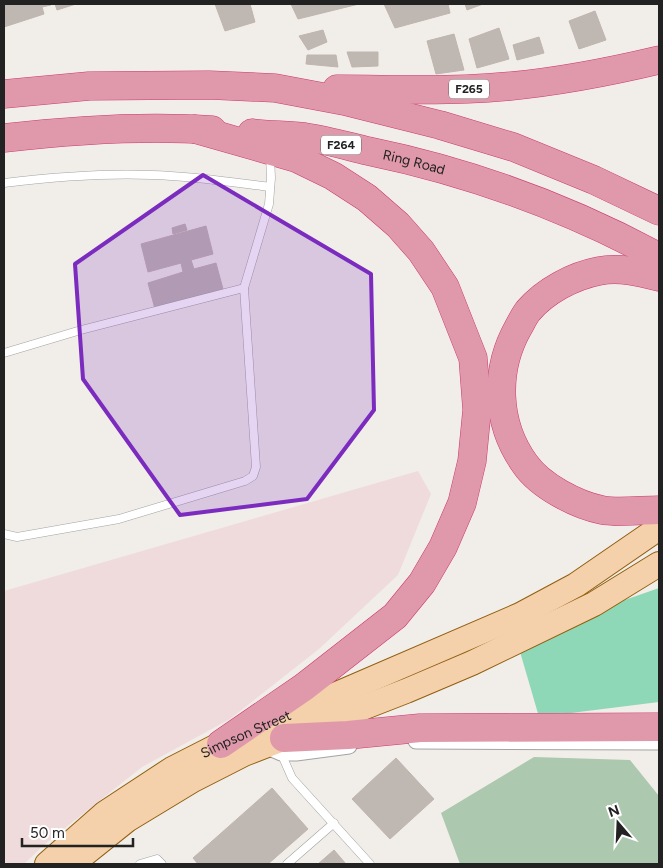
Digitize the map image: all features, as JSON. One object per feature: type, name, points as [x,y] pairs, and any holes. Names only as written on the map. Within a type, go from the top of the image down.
[{"type":"highway","name":"F265","points":[[275,88],[476,88],[572,79],[659,60]]},
{"type":"highway","points":[[4,94],[89,86],[209,85],[275,88],[344,101],[440,124],[504,144],[594,180],[659,211]]},
{"type":"highway","name":"Ring Road","points":[[4,138],[87,130],[140,128],[195,129],[306,138],[386,154],[461,173],[520,193],[623,237],[659,257]]},
{"type":"highway","points":[[195,129],[296,158],[333,176],[367,198],[398,225],[421,251],[445,287],[473,358],[476,410],[472,461],[462,503],[444,547],[422,583],[395,616],[382,627],[304,687],[221,744]]},
{"type":"highway","points":[[659,277],[631,270],[600,271],[571,280],[545,295],[527,312],[505,356],[501,379],[502,404],[514,446],[538,479],[571,499],[603,510],[659,510]]},
{"type":"highway","points":[[277,746],[348,734],[420,728],[659,727]]},
{"type":"main road","name":"Simpson Street","points":[[47,864],[105,814],[172,770],[221,744],[466,640],[520,615],[576,585],[659,528]]},
{"type":"main road","points":[[72,864],[135,815],[192,780],[244,754],[277,746],[472,663],[594,604],[659,564]]},
{"type":"street","points":[[277,746],[323,751],[359,744],[396,741],[659,742]]},
{"type":"lane","points":[[4,534],[17,538],[119,519],[245,481],[253,476],[256,467],[244,288],[269,204],[269,150]]},
{"type":"lane","points":[[4,183],[44,178],[97,175],[153,175],[270,187]]},
{"type":"lane","points":[[4,353],[81,330],[244,288]]},
{"type":"lane","points":[[277,746],[292,778],[370,864]]},
{"type":"lane","points":[[287,864],[334,823]]},
{"type":"lane","points":[[140,864],[157,859],[162,864]]},
{"type":"highlighted area","points":[[203,175],[371,274],[374,410],[307,499],[180,515],[83,379],[75,264]]},
{"type":"shaded area","points":[[418,471],[431,494],[398,575],[319,649],[230,719],[142,767],[45,844],[24,864],[4,864],[4,591]]},
{"type":"green space","points":[[659,588],[659,702],[539,717],[516,638]]},
{"type":"green space","points":[[534,757],[630,760],[659,796],[659,864],[460,864],[441,813]]},
{"type":"building","points":[[4,4],[51,5],[42,7],[44,14],[4,27]]},
{"type":"building","points":[[55,4],[76,4],[57,10]]},
{"type":"building","points":[[215,4],[250,4],[255,22],[225,31]]},
{"type":"building","points":[[291,4],[359,4],[298,19]]},
{"type":"building","points":[[384,4],[448,4],[450,13],[395,28]]},
{"type":"building","points":[[465,4],[483,4],[467,10]]},
{"type":"building","points":[[595,11],[606,40],[579,49],[569,21]]},
{"type":"building","points":[[499,28],[509,59],[477,68],[469,39]]},
{"type":"building","points":[[323,30],[327,42],[308,50],[299,36]]},
{"type":"building","points":[[454,34],[464,70],[436,74],[427,41]]},
{"type":"building","points":[[539,37],[544,53],[517,60],[513,45]]},
{"type":"building","points":[[347,52],[378,52],[378,66],[352,67]]},
{"type":"building","points":[[307,55],[336,55],[338,67],[306,64]]},
{"type":"building","points":[[185,224],[187,230],[173,234],[172,228]]},
{"type":"building","points":[[206,226],[213,254],[191,260],[194,269],[216,263],[223,289],[155,309],[148,283],[183,272],[181,263],[148,272],[141,244]]},
{"type":"building","points":[[396,758],[434,799],[390,839],[352,799]]},
{"type":"building","points":[[272,788],[308,829],[268,864],[198,864],[193,858]]},
{"type":"building","points":[[334,850],[346,864],[318,864]]}]
